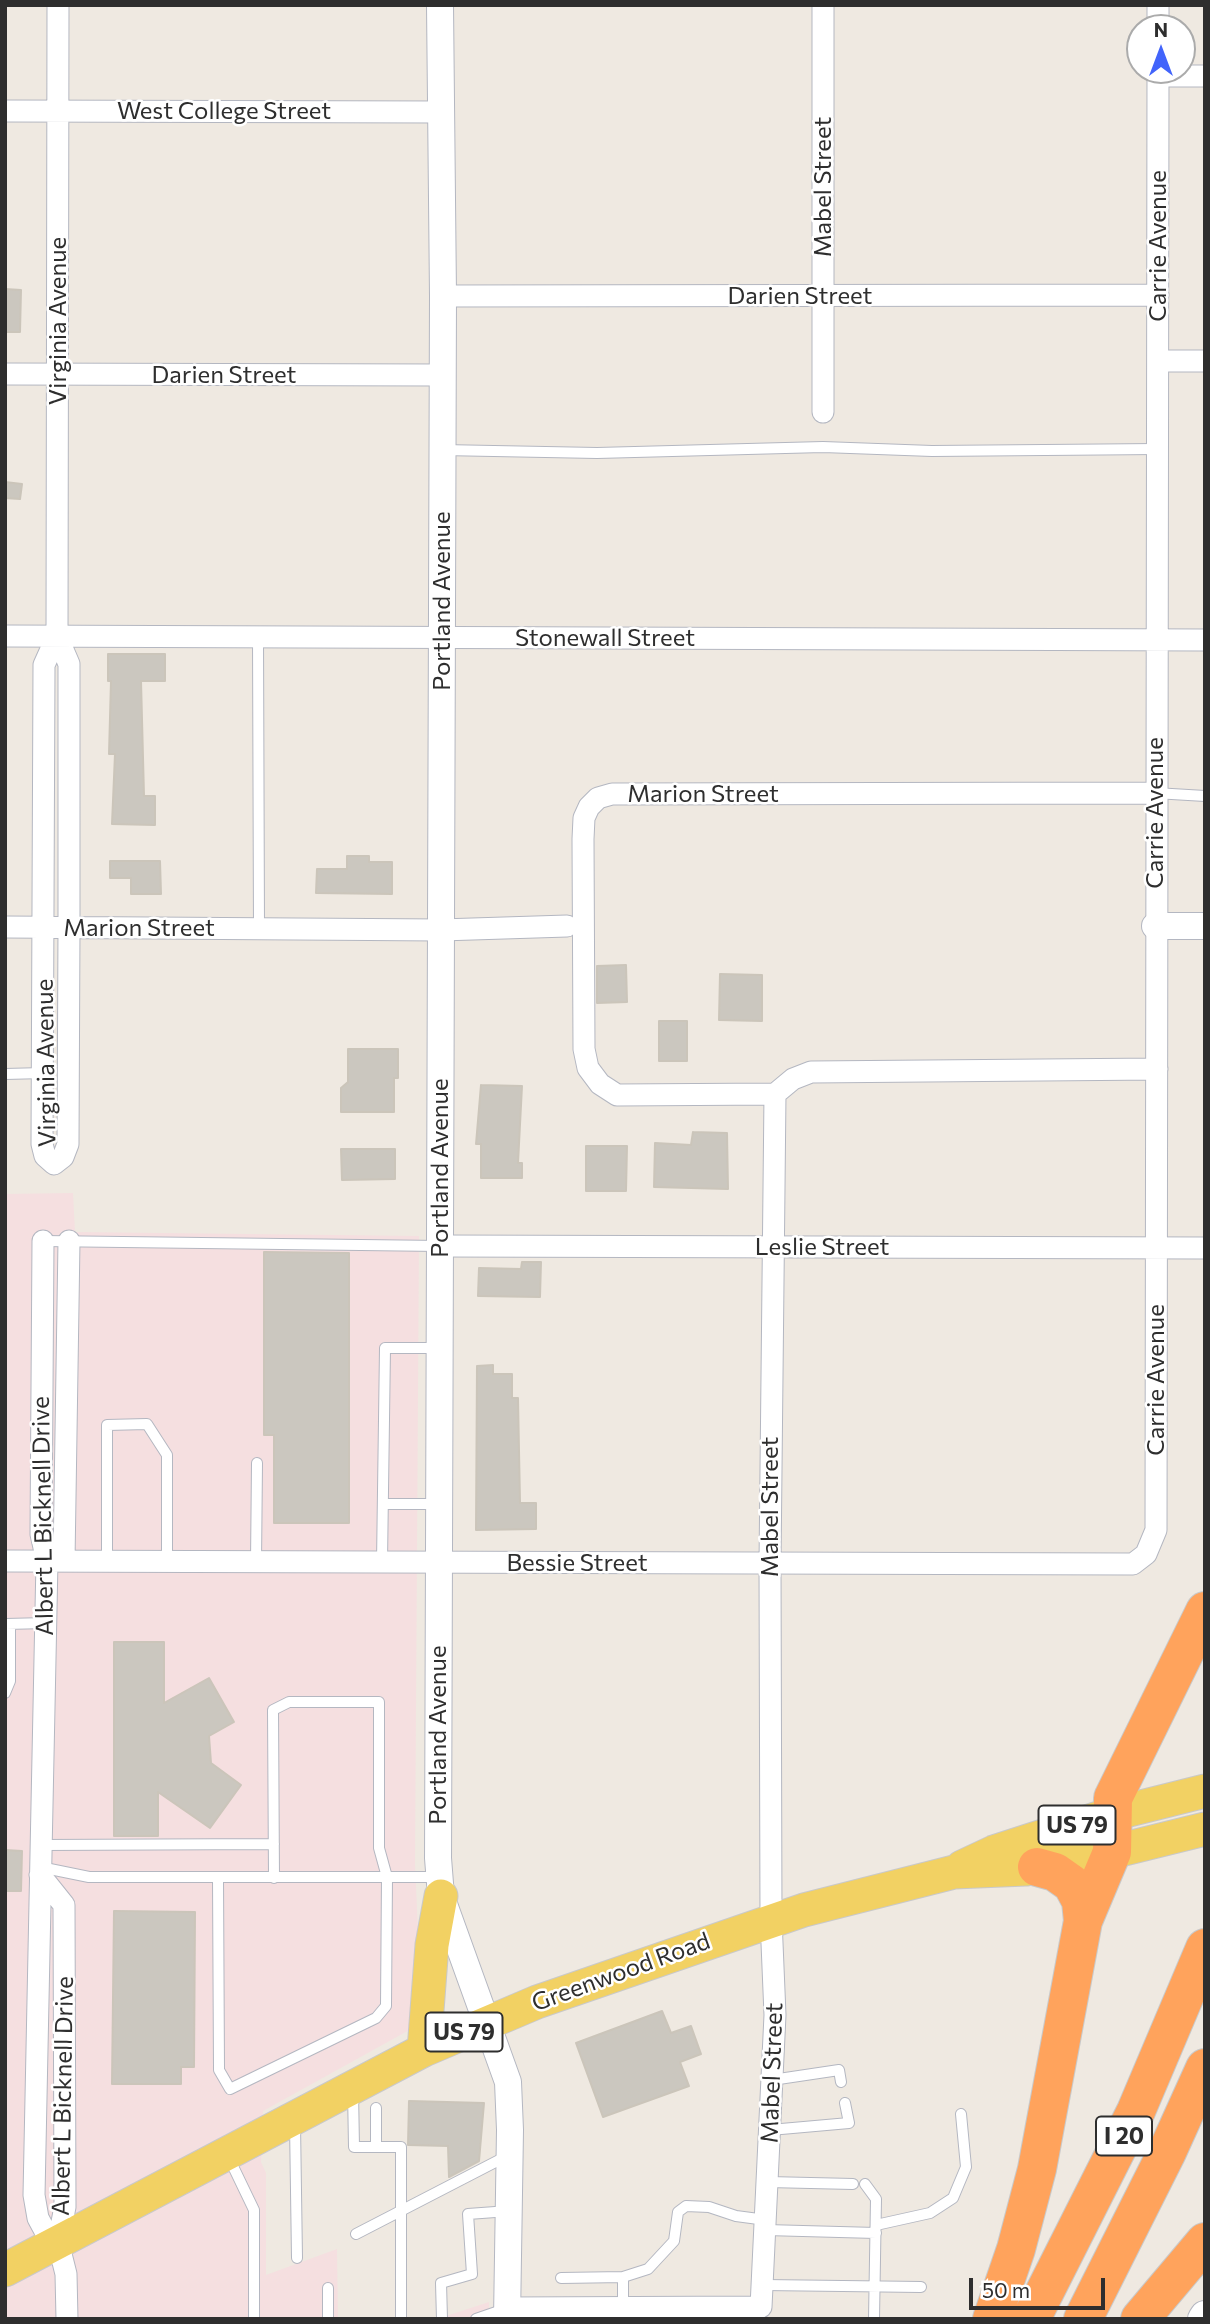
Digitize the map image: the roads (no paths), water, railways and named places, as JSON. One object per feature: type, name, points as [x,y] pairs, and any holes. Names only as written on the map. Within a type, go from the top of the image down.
[{"type":"highway","points":[[992,2319],[1016,2249],[1037,2169],[1083,1921],[1112,1852],[1116,1788],[1205,1611]]},
{"type":"highway","points":[[1037,1867],[1055,1872],[1072,1884],[1081,1901],[1083,1921]]},
{"type":"highway","name":"I 20","points":[[1031,2319],[1136,2112],[1205,1948]]},
{"type":"highway","name":"I 20","points":[[1083,2319],[1167,2152],[1205,2068]]},
{"type":"highway","points":[[1140,2319],[1205,2242]]},
{"type":"main road","name":"Greenwood Road","points":[[5,2270],[295,2117],[365,2097],[424,2050],[486,2022],[771,1919],[954,1872],[994,1852],[1113,1814],[1205,1791]]},
{"type":"main road","name":"Greenwood Road","points":[[954,1872],[1006,1872],[1037,1867],[1205,1829]]},
{"type":"main road","points":[[424,2050],[432,1945],[440,1887]]},
{"type":"street","name":"Virginia Avenue","points":[[57,636],[44,665],[42,1144],[45,1156],[54,1164],[63,1157],[68,1144],[69,928],[69,664],[57,636],[58,5]]},
{"type":"street","name":"Portland Avenue","points":[[440,5],[443,112],[440,1887],[508,2082],[510,2155],[507,2314]]},
{"type":"street","name":"Mabel Street","points":[[823,5],[823,412]]},
{"type":"street","name":"Carrie Avenue","points":[[1146,1554],[1156,1530],[1158,84]]},
{"type":"street","name":"West College Street","points":[[5,111],[443,112]]},
{"type":"street","name":"Darien Street","points":[[443,296],[1158,295]]},
{"type":"street","points":[[1158,360],[1205,360]]},
{"type":"street","name":"Darien Street","points":[[5,374],[442,375]]},
{"type":"street","name":"Stonewall Street","points":[[5,636],[1205,640]]},
{"type":"street","name":"Marion Street","points":[[775,1094],[617,1095],[600,1084],[588,1068],[584,1049],[583,839],[584,818],[589,807],[598,798],[612,794],[1155,793]]},
{"type":"street","name":"Marion Street","points":[[5,927],[441,930],[567,926]]},
{"type":"street","points":[[1155,926],[1205,926]]},
{"type":"street","points":[[775,1094],[793,1079],[811,1072],[1157,1069]]},
{"type":"street","name":"Mabel Street","points":[[761,2313],[775,2015],[771,1919],[770,1564],[771,1247],[775,1094]]},
{"type":"street","name":"Albert L Bicknell Drive","points":[[43,1241],[41,1534],[56,1561]]},
{"type":"street","name":"Albert L Bicknell Drive","points":[[40,1871],[64,1905],[65,2207],[58,2242],[45,2231],[34,2206],[40,1871],[46,1623],[56,1561],[69,1241]]},
{"type":"street","name":"Leslie Street","points":[[440,1246],[1205,1248]]},
{"type":"street","name":"Bessie Street","points":[[5,1561],[1133,1564],[1146,1554]]},
{"type":"street","points":[[58,2242],[66,2274],[67,2319]]},
{"type":"street","points":[[507,2314],[623,2308],[761,2313]]},
{"type":"lane","points":[[442,450],[597,453],[823,447],[959,451],[1157,449]]},
{"type":"lane","points":[[258,637],[259,929]]},
{"type":"lane","points":[[1155,793],[1205,796]]},
{"type":"lane","points":[[5,1074],[44,1073]]},
{"type":"lane","points":[[43,1241],[440,1246]]},
{"type":"lane","points":[[383,1562],[385,1348],[439,1348]]},
{"type":"lane","points":[[107,1561],[107,1425],[147,1424],[167,1455],[167,1561]]},
{"type":"lane","points":[[256,1562],[257,1463]]},
{"type":"lane","points":[[384,1504],[439,1504]]},
{"type":"lane","points":[[5,1693],[10,1681],[8,1624],[46,1623]]},
{"type":"lane","points":[[218,1878],[219,2070],[230,2089],[376,2018],[386,2006],[387,1877],[379,1849],[379,1702],[289,1702],[273,1710],[274,1878]]},
{"type":"lane","points":[[41,1845],[274,1844]]},
{"type":"lane","points":[[40,1871],[89,1877],[387,1877],[440,1887]]},
{"type":"lane","points":[[772,2080],[839,2070],[841,2082]]},
{"type":"lane","points":[[365,2097],[354,2147],[401,2147],[401,2319]]},
{"type":"lane","points":[[365,2097],[376,2147]]},
{"type":"lane","points":[[770,2130],[849,2123],[845,2103]]},
{"type":"lane","points":[[561,2278],[623,2277],[648,2269],[676,2236],[678,2212],[686,2206],[709,2207],[767,2225],[876,2229],[930,2213],[953,2198],[966,2167],[961,2114]]},
{"type":"lane","points":[[295,2117],[297,2258]]},
{"type":"lane","points":[[226,2152],[254,2210],[254,2319]]},
{"type":"lane","points":[[356,2234],[510,2155]]},
{"type":"lane","points":[[768,2182],[859,2184],[876,2199],[874,2319]]},
{"type":"lane","points":[[442,2319],[441,2283],[472,2274],[468,2214],[509,2211]]},
{"type":"lane","points":[[623,2277],[623,2308]]},
{"type":"lane","points":[[764,2285],[921,2287]]},
{"type":"lane","points":[[328,2288],[328,2319]]},
{"type":"lane","points":[[476,2319],[507,2314]]}]
